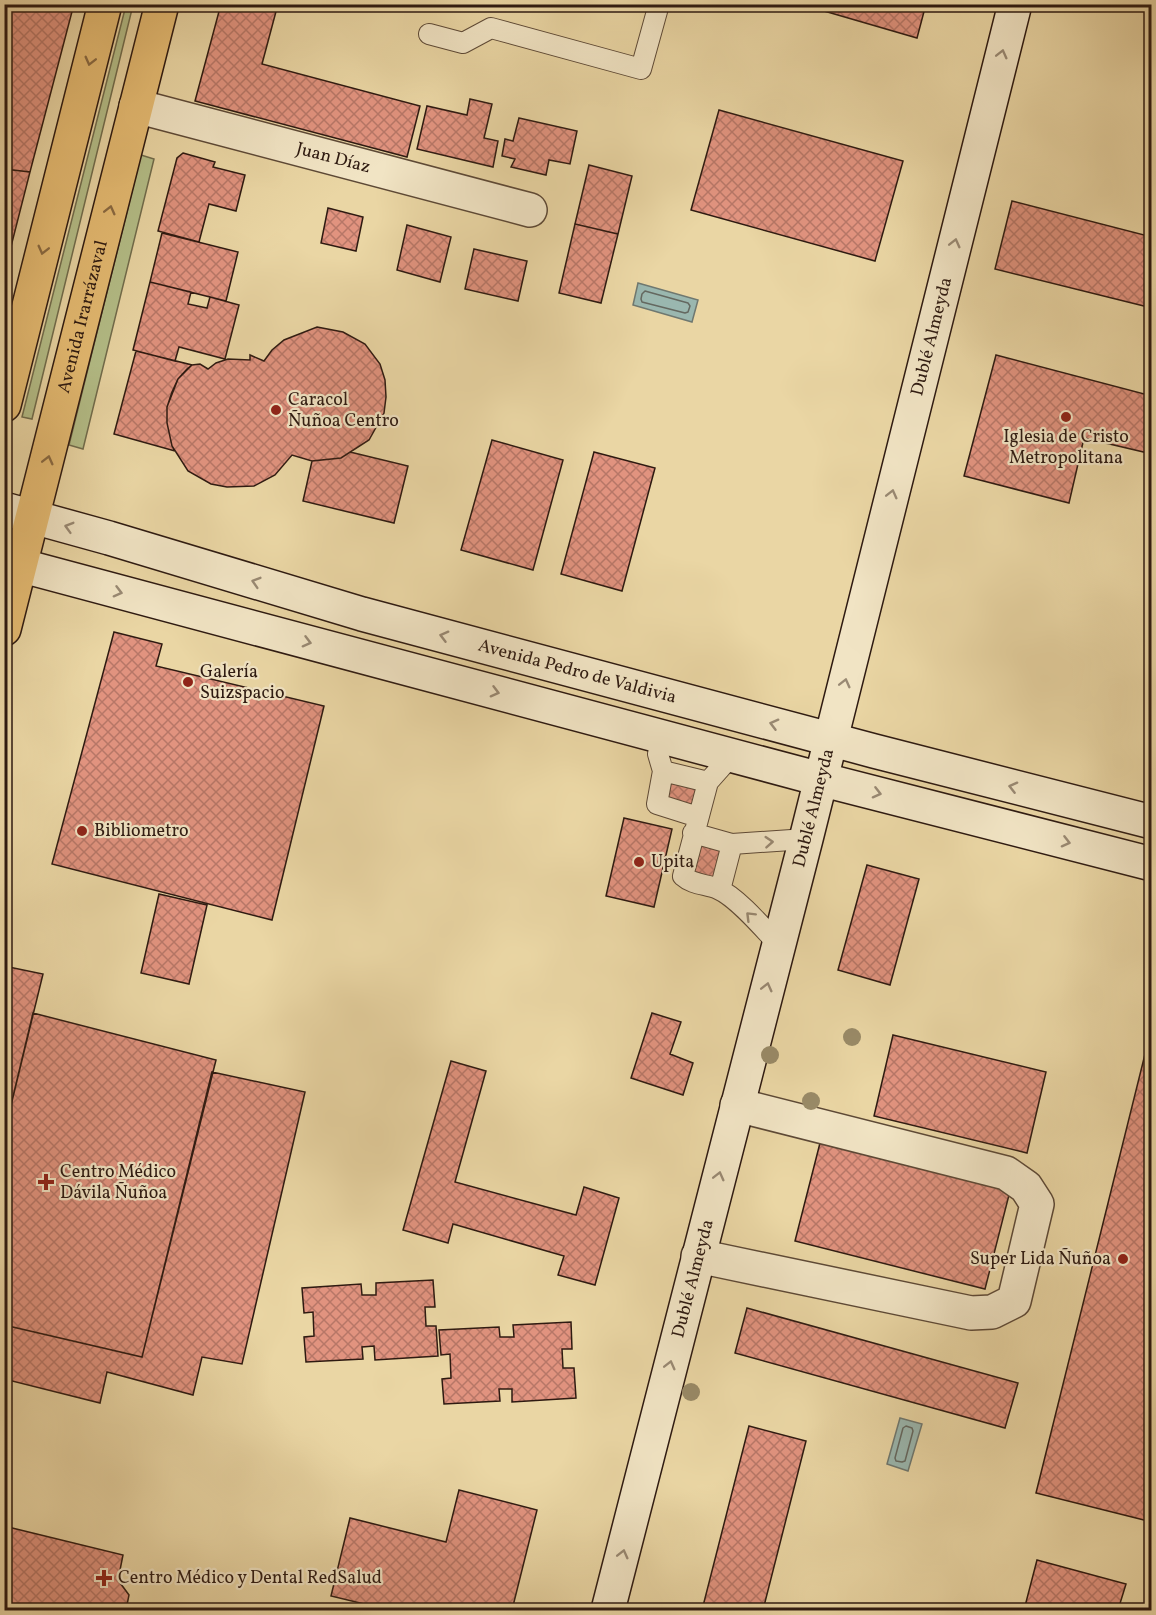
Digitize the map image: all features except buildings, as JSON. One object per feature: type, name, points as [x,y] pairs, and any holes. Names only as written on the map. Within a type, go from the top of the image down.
[{"type":"main road","points":[[4,405],[105,4]]},
{"type":"main road","name":"Avenida Irarrázaval","points":[[4,629],[19,513],[136,106],[162,4]]},
{"type":"main road","name":"Dublé Almeyda","points":[[608,1611],[806,839],[1015,4]]},
{"type":"main road","name":"Juan Díaz","points":[[136,106],[530,210]]},
{"type":"main road","name":"Avenida Pedro de Valdivia","points":[[19,513],[362,614],[831,740],[1152,822]]},
{"type":"main road","points":[[13,563],[820,779],[1152,864]]},
{"type":"main road","points":[[698,1256],[971,1313],[992,1312],[1014,1301],[1037,1204],[1026,1187],[1006,1173],[737,1105]]},
{"type":"lane","points":[[429,34],[463,43],[491,28],[641,69],[659,4]]},
{"type":"lane","points":[[662,736],[658,754],[663,771],[657,804],[732,844],[806,839]]},
{"type":"lane","points":[[732,755],[708,782],[683,876],[689,882],[720,890],[739,904],[778,944]]},
{"type":"lane","points":[[663,771],[708,782]]},
{"type":"lane","points":[[720,890],[732,844]]},
{"type":"green space","points":[[126,5],[133,5],[32,419],[22,417]]},
{"type":"green space","points":[[141,155],[154,159],[83,449],[69,445]]},
{"type":"water","points":[[638,283],[698,300],[692,322],[633,305]]},
{"type":"water","points":[[900,1418],[922,1424],[908,1471],[887,1464]]},
{"type":"place","name":"Caracol Ñuñoa Centro","points":[[276,410]]},
{"type":"place","name":"Iglesia de Cristo Metropolitana","points":[[1066,417]]},
{"type":"place","name":"Galería Suizspacio","points":[[188,682]]},
{"type":"place","name":"Bibliometro","points":[[82,831]]},
{"type":"place","name":"Upita","points":[[639,862]]},
{"type":"place","name":"Centro Médico Dávila Ñuñoa","points":[[46,1182]]},
{"type":"place","name":"Super Lida Ñuñoa","points":[[1123,1259]]},
{"type":"place","name":"Centro Médico y Dental RedSalud","points":[[104,1578]]}]
